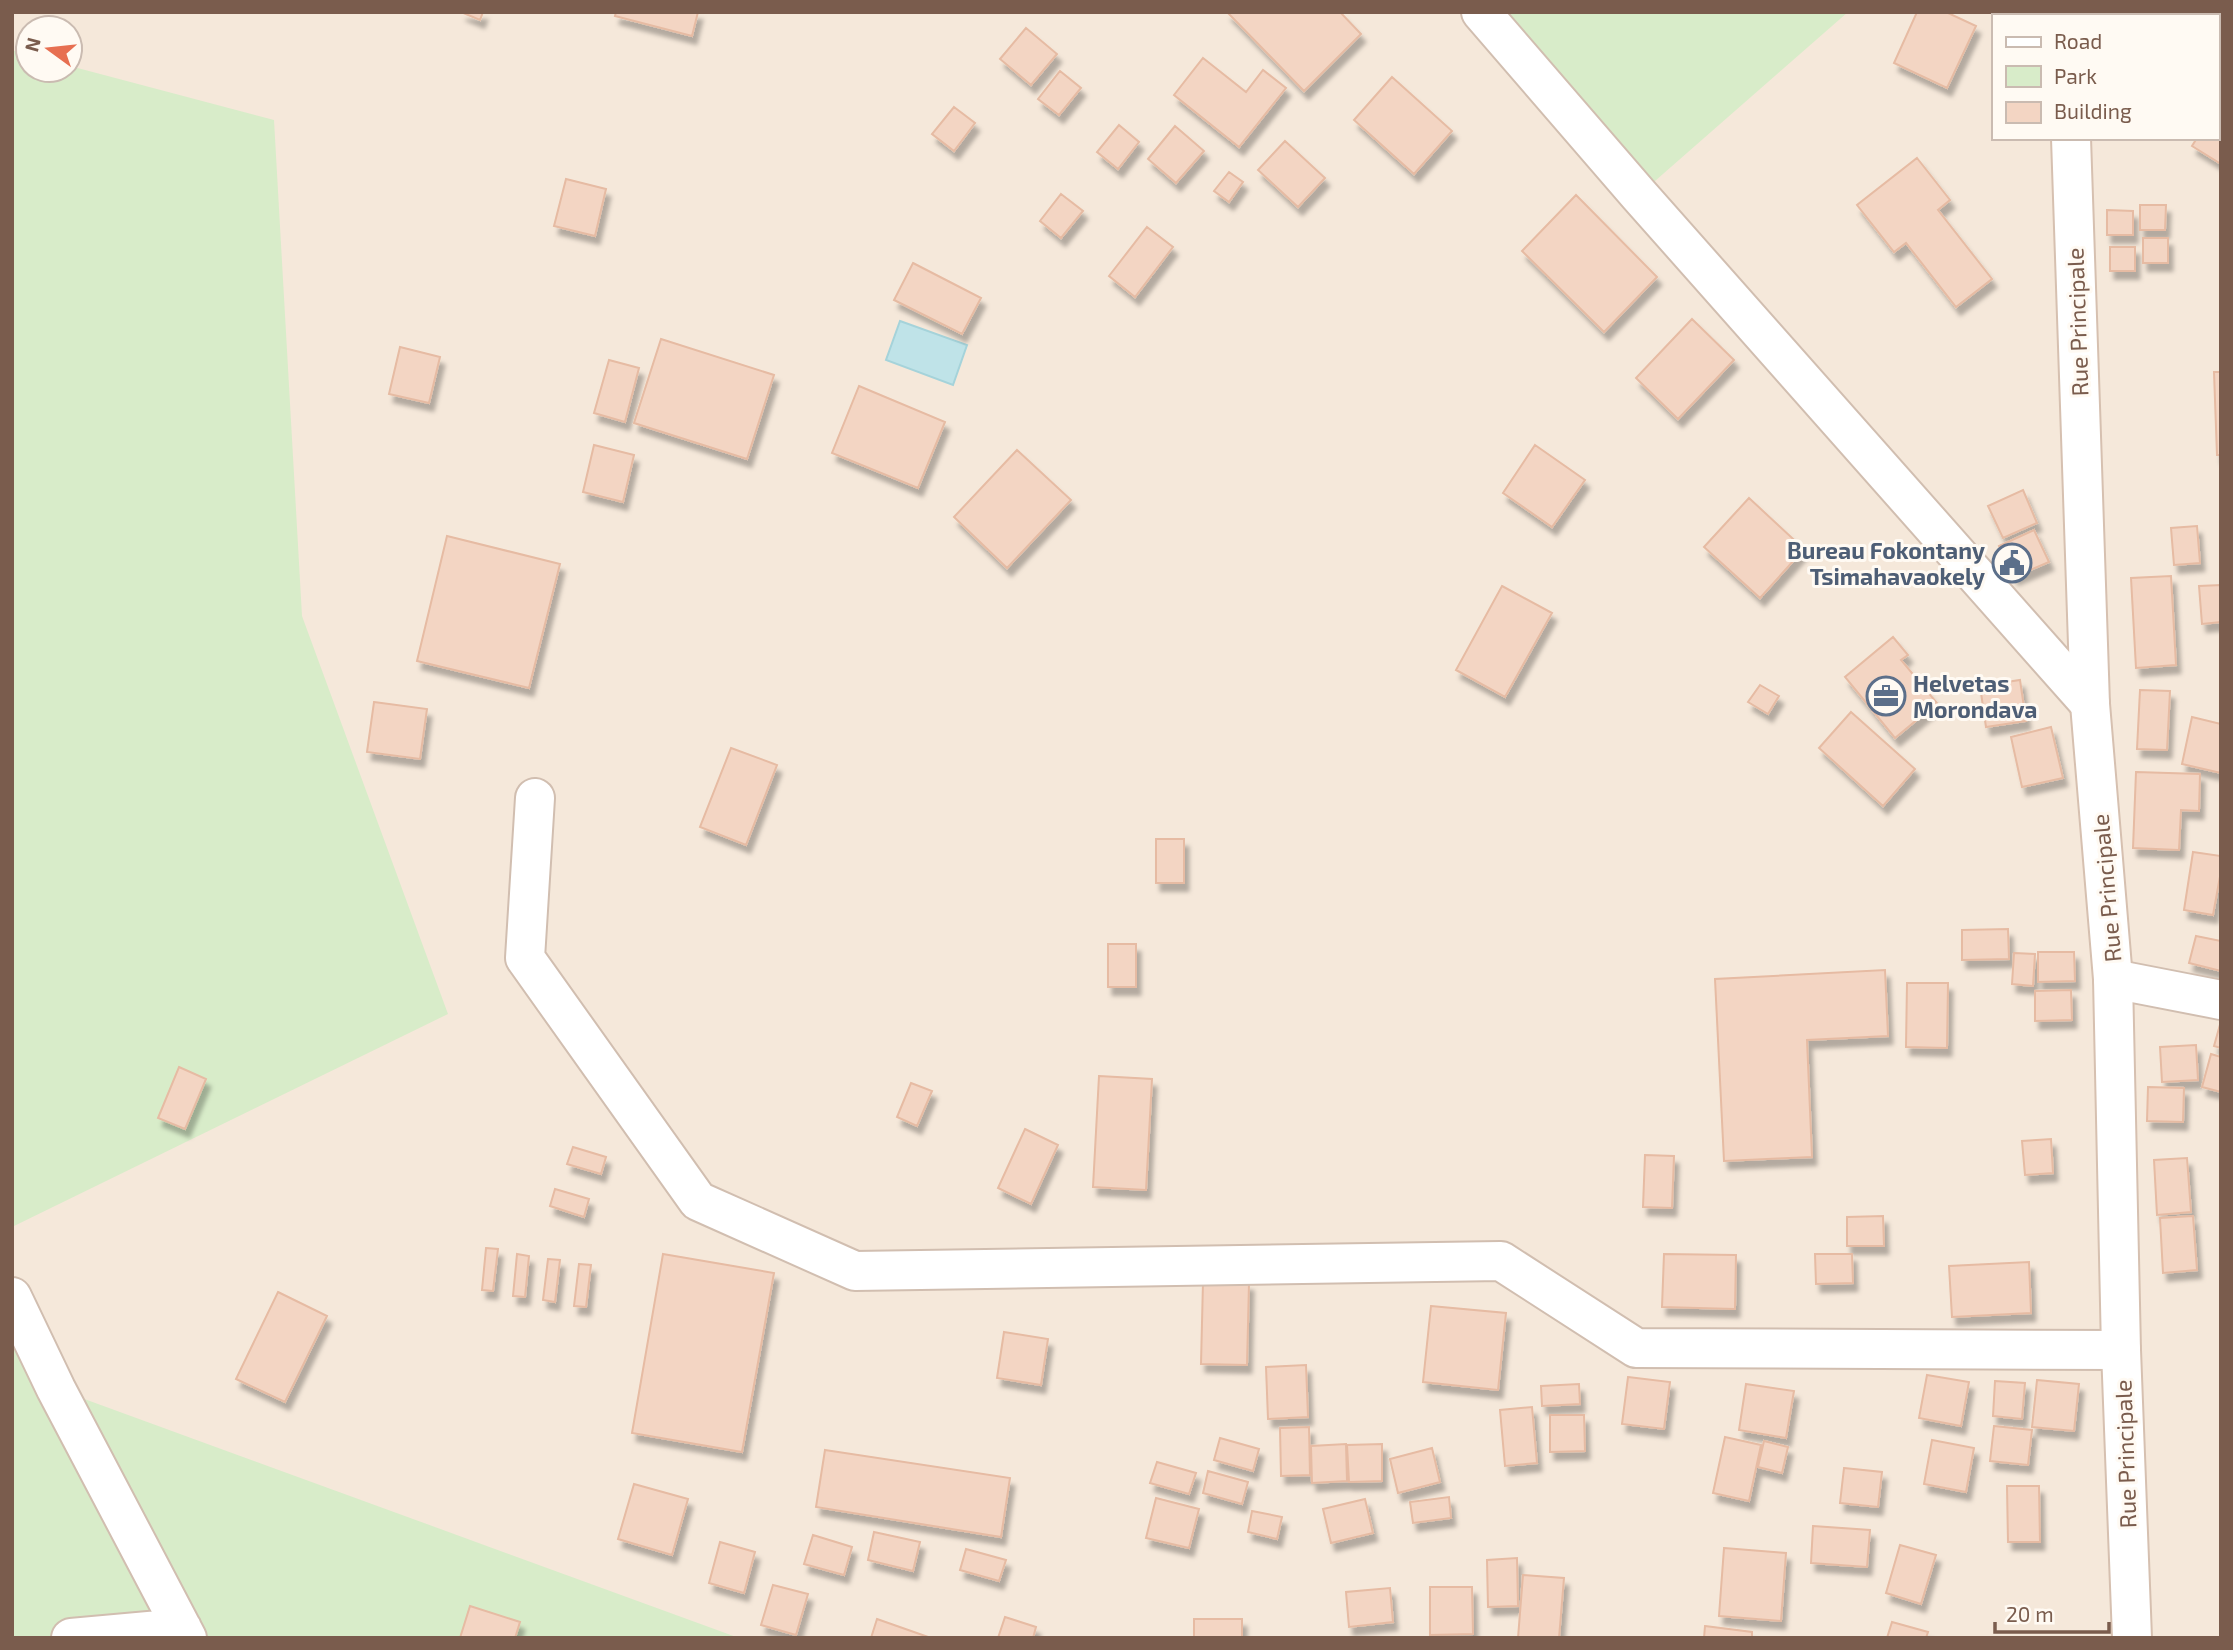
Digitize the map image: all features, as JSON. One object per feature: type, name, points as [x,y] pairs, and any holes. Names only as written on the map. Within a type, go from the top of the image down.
[{"type":"street","points":[[1482,12],[1648,206],[2090,704]]},
{"type":"street","name":"Rue Principale","points":[[2071,140],[2090,704],[2113,979],[2121,1350],[2132,1638]]},
{"type":"street","points":[[535,798],[525,958],[698,1201],[855,1271],[1501,1261],[1636,1348],[2121,1350]]},
{"type":"street","points":[[2113,979],[2221,1000]]},
{"type":"street","points":[[12,1297],[57,1389],[185,1633],[71,1638]]},
{"type":"shaded area","points":[[12,12],[2221,12],[2221,1638],[12,1638]]},
{"type":"green space","points":[[1481,12],[1848,12],[1639,195]]},
{"type":"green space","points":[[12,50],[14,84],[84,84],[84,70],[274,120],[302,616],[448,1014],[12,1227]]},
{"type":"green space","points":[[12,1297],[57,1389],[739,1638],[12,1638]]},
{"type":"water","points":[[900,321],[967,345],[953,385],[886,360]]},
{"type":"building","points":[[461,12],[483,12],[480,20]]},
{"type":"building","points":[[616,12],[698,12],[692,36],[615,16]]},
{"type":"building","points":[[1227,12],[1340,12],[1361,34],[1304,91]]},
{"type":"building","points":[[1917,12],[1946,12],[1976,26],[1947,88],[1894,63]]},
{"type":"building","points":[[1026,28],[1057,54],[1031,85],[1000,59]]},
{"type":"building","points":[[2221,36],[2221,75],[2219,74]]},
{"type":"building","points":[[1203,58],[1246,92],[1263,70],[1286,88],[1239,147],[1174,95]]},
{"type":"building","points":[[1060,71],[1081,88],[1059,115],[1038,99]]},
{"type":"building","points":[[1392,77],[1452,131],[1414,174],[1354,120]]},
{"type":"building","points":[[2221,94],[2221,113],[2219,112]]},
{"type":"building","points":[[954,107],[975,123],[954,151],[932,134]]},
{"type":"building","points":[[2219,118],[2221,119],[2221,164],[2192,146],[2196,140],[2219,140]]},
{"type":"building","points":[[1119,125],[1139,142],[1118,169],[1097,152]]},
{"type":"building","points":[[1175,126],[1204,151],[1176,183],[1148,159]]},
{"type":"building","points":[[1285,141],[1325,178],[1298,207],[1258,170]]},
{"type":"building","points":[[1917,158],[1950,200],[1938,210],[1992,279],[1956,307],[1906,243],[1894,252],[1857,205]]},
{"type":"building","points":[[1229,172],[1243,182],[1229,202],[1214,191]]},
{"type":"building","points":[[566,179],[606,189],[595,236],[554,226]]},
{"type":"building","points":[[1061,194],[1083,211],[1061,238],[1040,221]]},
{"type":"building","points":[[1576,195],[1657,277],[1604,332],[1522,251]]},
{"type":"building","points":[[2140,205],[2166,205],[2165,230],[2140,230]]},
{"type":"building","points":[[2107,210],[2133,211],[2133,235],[2107,235]]},
{"type":"building","points":[[1147,227],[1173,247],[1135,297],[1109,276]]},
{"type":"building","points":[[2143,238],[2168,238],[2168,263],[2143,263]]},
{"type":"building","points":[[2110,247],[2135,247],[2135,271],[2110,271]]},
{"type":"building","points":[[913,263],[981,298],[962,334],[894,300]]},
{"type":"building","points":[[1692,319],[1734,360],[1678,419],[1636,378]]},
{"type":"building","points":[[661,339],[774,375],[747,459],[634,423]]},
{"type":"building","points":[[400,347],[440,357],[429,403],[389,394]]},
{"type":"building","points":[[609,360],[639,368],[625,422],[594,413]]},
{"type":"building","points":[[2214,372],[2221,372],[2221,455],[2217,455]]},
{"type":"building","points":[[859,386],[945,422],[918,488],[832,453]]},
{"type":"building","points":[[594,445],[634,455],[623,502],[583,492]]},
{"type":"building","points":[[1535,445],[1585,480],[1552,527],[1503,493]]},
{"type":"building","points":[[1017,450],[1071,500],[1007,568],[954,517]]},
{"type":"building","points":[[2023,490],[2037,523],[2003,538],[1988,506]]},
{"type":"building","points":[[1749,498],[1804,549],[1760,598],[1704,547]]},
{"type":"building","points":[[2197,526],[2200,563],[2174,565],[2171,528]]},
{"type":"building","points":[[2034,530],[2049,562],[2014,577],[1999,546]]},
{"type":"building","points":[[447,536],[560,564],[529,688],[417,661]]},
{"type":"building","points":[[2171,576],[2176,665],[2136,668],[2131,578]]},
{"type":"building","points":[[2221,585],[2221,622],[2202,624],[2199,586]]},
{"type":"building","points":[[1502,586],[1552,613],[1505,697],[1456,670]]},
{"type":"building","points":[[1893,637],[1908,655],[1901,660],[1937,703],[1895,738],[1845,677]]},
{"type":"building","points":[[2020,680],[2026,721],[1986,727],[1980,686]]},
{"type":"building","points":[[1760,685],[1779,696],[1768,714],[1748,702]]},
{"type":"building","points":[[2140,690],[2170,691],[2167,750],[2137,749]]},
{"type":"building","points":[[374,702],[427,709],[420,759],[367,752]]},
{"type":"building","points":[[1851,712],[1915,769],[1883,806],[1819,748]]},
{"type":"building","points":[[2192,717],[2221,724],[2221,773],[2182,764]]},
{"type":"building","points":[[2051,727],[2063,778],[2022,787],[2011,737]]},
{"type":"building","points":[[731,748],[777,765],[746,845],[700,827]]},
{"type":"building","points":[[2136,772],[2200,774],[2199,811],[2181,810],[2179,850],[2133,848]]},
{"type":"building","points":[[1156,839],[1184,839],[1184,883],[1156,883]]},
{"type":"building","points":[[2193,852],[2221,856],[2213,915],[2184,910]]},
{"type":"building","points":[[2008,929],[2009,959],[1962,960],[1962,930]]},
{"type":"building","points":[[2196,936],[2221,941],[2221,971],[2189,963]]},
{"type":"building","points":[[1108,944],[1136,944],[1136,987],[1108,987]]},
{"type":"building","points":[[2038,952],[2074,952],[2075,981],[2038,982]]},
{"type":"building","points":[[2014,953],[2035,954],[2033,986],[2012,984]]},
{"type":"building","points":[[1885,970],[1888,1036],[1807,1040],[1812,1157],[1724,1161],[1715,979]]},
{"type":"building","points":[[1907,983],[1948,983],[1947,1048],[1906,1047]]},
{"type":"building","points":[[2071,990],[2072,1020],[2035,1021],[2035,991]]},
{"type":"building","points":[[2221,1021],[2221,1048],[2214,1046]]},
{"type":"building","points":[[2196,1045],[2198,1080],[2162,1082],[2160,1047]]},
{"type":"building","points":[[2211,1054],[2221,1057],[2221,1092],[2202,1087]]},
{"type":"building","points":[[179,1067],[206,1079],[185,1129],[158,1118]]},
{"type":"building","points":[[1099,1076],[1152,1079],[1146,1190],[1093,1187]]},
{"type":"building","points":[[911,1083],[932,1091],[917,1126],[897,1117]]},
{"type":"building","points":[[2148,1087],[2184,1088],[2183,1122],[2147,1121]]},
{"type":"building","points":[[1025,1129],[1058,1145],[1031,1204],[998,1188]]},
{"type":"building","points":[[2051,1139],[2053,1173],[2025,1175],[2022,1141]]},
{"type":"building","points":[[573,1147],[606,1157],[601,1174],[567,1164]]},
{"type":"building","points":[[1645,1155],[1674,1156],[1672,1208],[1643,1207]]},
{"type":"building","points":[[2187,1158],[2191,1212],[2157,1215],[2154,1160]]},
{"type":"building","points":[[555,1189],[589,1199],[584,1217],[550,1206]]},
{"type":"building","points":[[1883,1216],[1884,1246],[1847,1246],[1847,1217]]},
{"type":"building","points":[[2193,1216],[2197,1270],[2163,1273],[2160,1218]]},
{"type":"building","points":[[486,1248],[498,1249],[493,1291],[482,1290]]},
{"type":"building","points":[[517,1254],[529,1256],[525,1297],[513,1296]]},
{"type":"building","points":[[663,1254],[774,1273],[742,1452],[632,1433]]},
{"type":"building","points":[[1664,1254],[1736,1255],[1735,1309],[1662,1307]]},
{"type":"building","points":[[1815,1254],[1852,1254],[1853,1283],[1816,1284]]},
{"type":"building","points":[[548,1259],[560,1260],[555,1302],[543,1300]]},
{"type":"building","points":[[2029,1262],[2031,1313],[1952,1317],[1949,1266]]},
{"type":"building","points":[[579,1264],[591,1265],[586,1307],[574,1306]]},
{"type":"building","points":[[1203,1282],[1249,1283],[1247,1365],[1201,1364]]},
{"type":"building","points":[[278,1292],[327,1316],[285,1402],[236,1379]]},
{"type":"building","points":[[1431,1306],[1506,1313],[1498,1390],[1423,1382]]},
{"type":"building","points":[[1004,1332],[1048,1339],[1041,1385],[997,1378]]},
{"type":"building","points":[[1306,1365],[1308,1417],[1268,1419],[1266,1367]]},
{"type":"building","points":[[1927,1375],[1969,1382],[1961,1426],[1919,1418]]},
{"type":"building","points":[[1628,1377],[1670,1382],[1664,1429],[1622,1424]]},
{"type":"building","points":[[2037,1380],[2079,1384],[2074,1431],[2032,1427]]},
{"type":"building","points":[[1995,1381],[2025,1383],[2022,1419],[1993,1416]]},
{"type":"building","points":[[1579,1384],[1580,1404],[1542,1406],[1541,1386]]},
{"type":"building","points":[[1746,1384],[1794,1391],[1786,1438],[1739,1430]]},
{"type":"building","points":[[1532,1407],[1537,1463],[1505,1466],[1500,1410]]},
{"type":"building","points":[[1550,1415],[1584,1415],[1585,1451],[1550,1452]]},
{"type":"building","points":[[1994,1426],[2032,1430],[2028,1465],[1990,1461]]},
{"type":"building","points":[[1309,1427],[1310,1475],[1281,1476],[1280,1428]]},
{"type":"building","points":[[1725,1437],[1761,1445],[1749,1501],[1713,1493]]},
{"type":"building","points":[[1220,1438],[1259,1449],[1253,1471],[1214,1460]]},
{"type":"building","points":[[1932,1440],[1974,1448],[1966,1492],[1924,1484]]},
{"type":"building","points":[[1764,1441],[1788,1447],[1782,1473],[1758,1467]]},
{"type":"building","points":[[1346,1444],[1347,1481],[1312,1483],[1311,1446]]},
{"type":"building","points":[[1382,1444],[1382,1481],[1349,1482],[1347,1445]]},
{"type":"building","points":[[1432,1448],[1440,1482],[1398,1493],[1390,1459]]},
{"type":"building","points":[[825,1450],[1010,1478],[1001,1537],[816,1507]]},
{"type":"building","points":[[1157,1462],[1196,1473],[1189,1494],[1150,1483]]},
{"type":"building","points":[[1844,1468],[1882,1472],[1878,1507],[1840,1503]]},
{"type":"building","points":[[1208,1471],[1248,1482],[1242,1504],[1203,1493]]},
{"type":"building","points":[[634,1484],[688,1499],[672,1555],[618,1539]]},
{"type":"building","points":[[2007,1486],[2039,1486],[2040,1542],[2008,1542]]},
{"type":"building","points":[[1449,1497],[1451,1518],[1413,1523],[1410,1502]]},
{"type":"building","points":[[1156,1498],[1199,1509],[1189,1548],[1146,1538]]},
{"type":"building","points":[[1365,1499],[1373,1533],[1331,1543],[1323,1509]]},
{"type":"building","points":[[1252,1511],[1282,1517],[1277,1539],[1248,1532]]},
{"type":"building","points":[[1813,1526],[1870,1530],[1867,1567],[1811,1563]]},
{"type":"building","points":[[874,1532],[920,1542],[913,1571],[868,1560]]},
{"type":"building","points":[[813,1535],[852,1547],[844,1575],[804,1564]]},
{"type":"building","points":[[720,1542],[755,1552],[744,1593],[709,1583]]},
{"type":"building","points":[[1900,1545],[1936,1555],[1921,1604],[1886,1593]]},
{"type":"building","points":[[1724,1548],[1786,1553],[1781,1621],[1719,1616]]},
{"type":"building","points":[[966,1549],[1006,1560],[999,1581],[960,1570]]},
{"type":"building","points":[[1517,1558],[1518,1606],[1488,1607],[1487,1560]]},
{"type":"building","points":[[1523,1575],[1564,1578],[1559,1638],[1518,1638]]},
{"type":"building","points":[[773,1585],[808,1594],[796,1635],[761,1625]]},
{"type":"building","points":[[1430,1587],[1472,1587],[1473,1634],[1430,1635]]},
{"type":"building","points":[[1390,1588],[1393,1622],[1349,1627],[1346,1592]]},
{"type":"building","points":[[470,1606],[520,1622],[515,1638],[460,1638]]},
{"type":"building","points":[[1005,1617],[1036,1627],[1033,1638],[998,1638]]},
{"type":"building","points":[[877,1619],[931,1638],[871,1638]]},
{"type":"building","points":[[1194,1619],[1242,1619],[1242,1638],[1194,1638]]},
{"type":"building","points":[[1892,1622],[1928,1632],[1926,1638],[1887,1638]]},
{"type":"building","points":[[1705,1626],[1752,1632],[1752,1638],[1704,1638]]},
{"type":"place","name":"Bureau Fokontany Tsimahavaokely","points":[[2012,563]]},
{"type":"place","name":"Helvetas Morondava","points":[[1886,696]]}]
